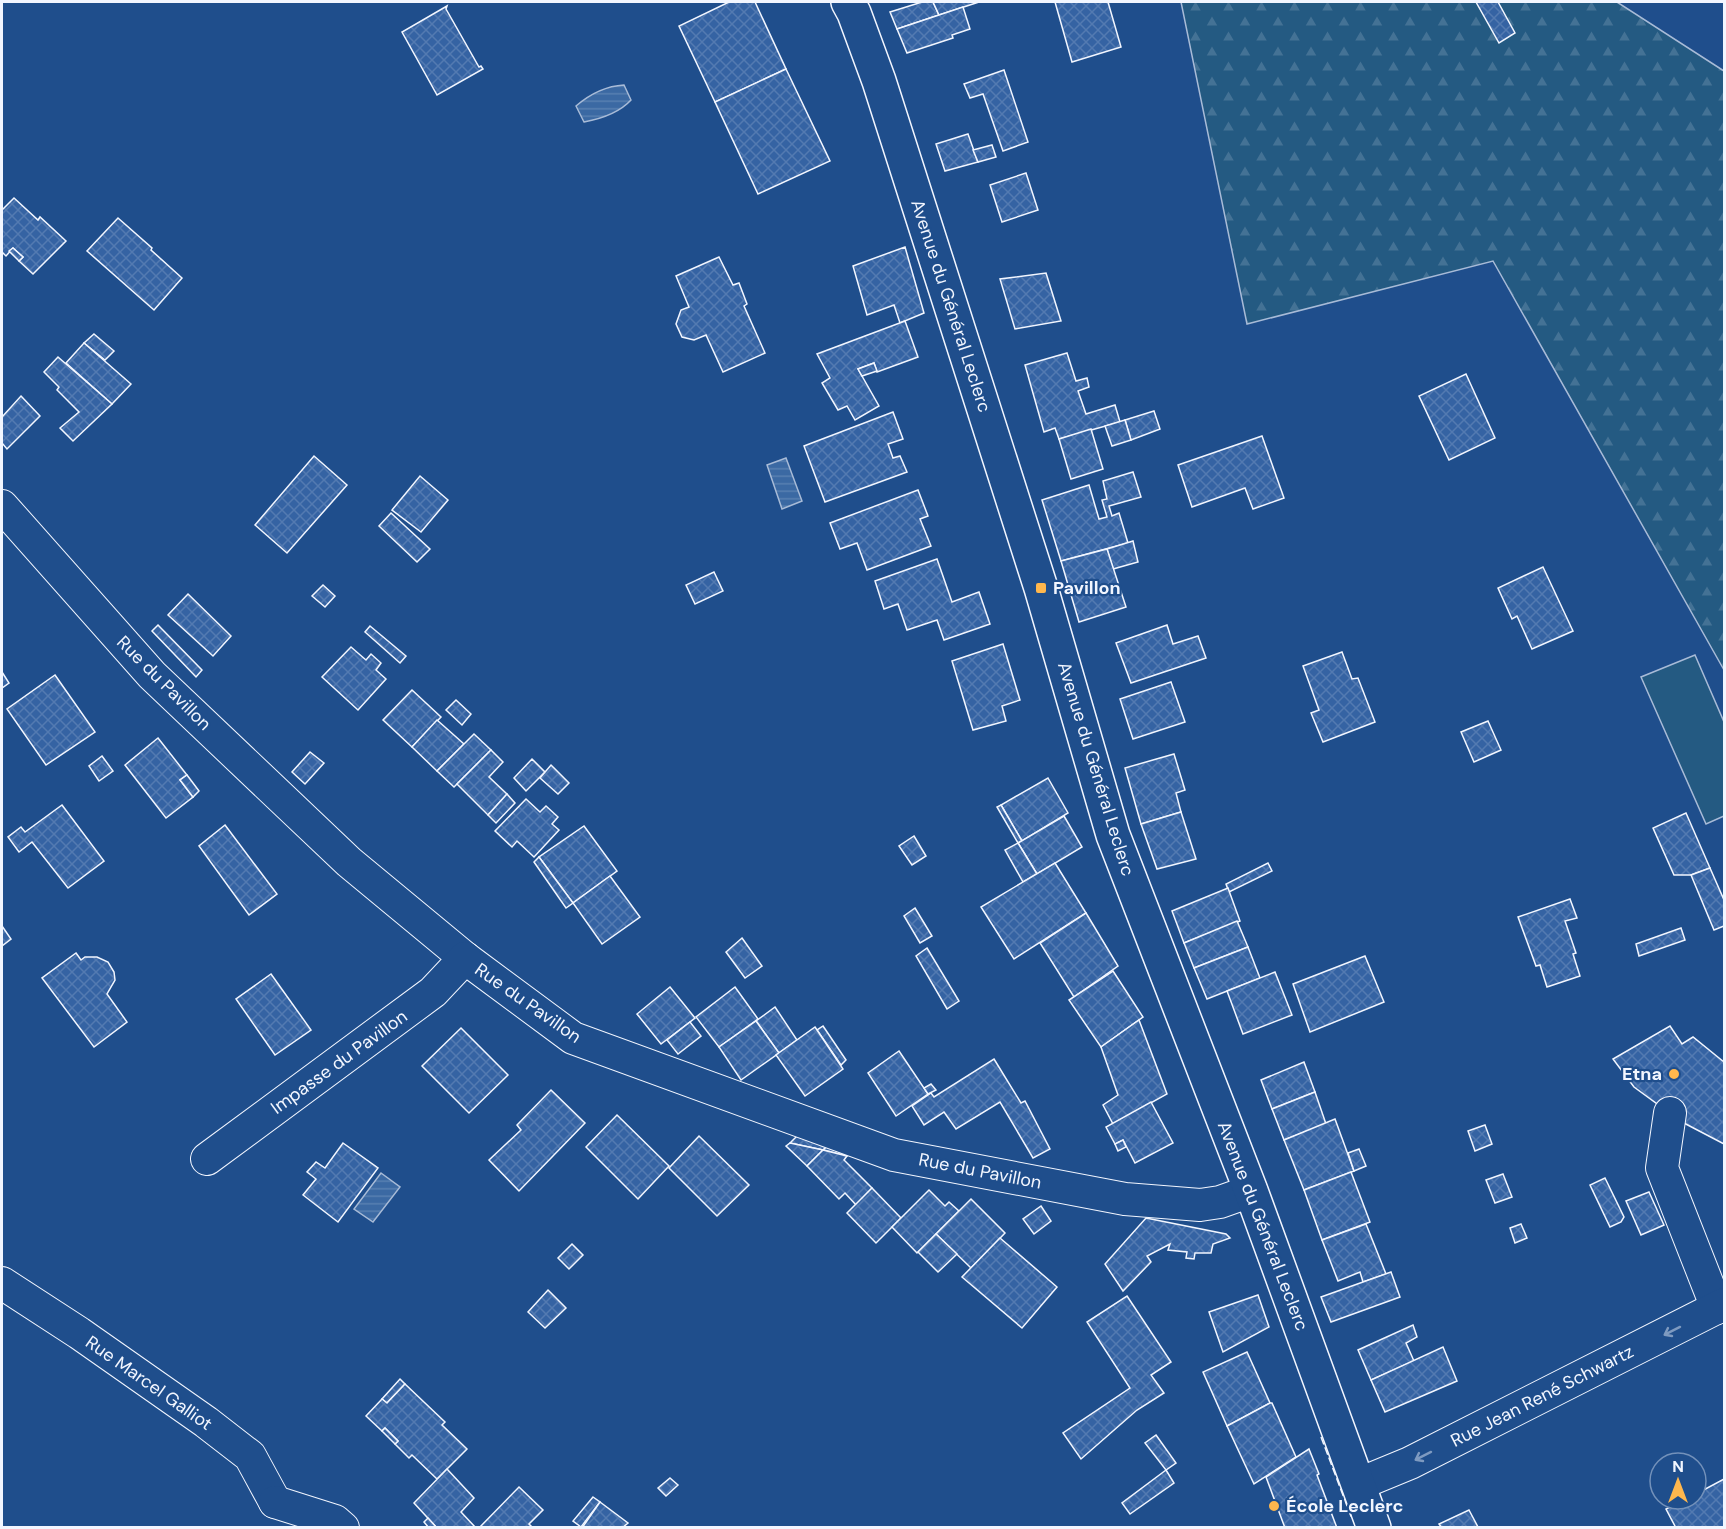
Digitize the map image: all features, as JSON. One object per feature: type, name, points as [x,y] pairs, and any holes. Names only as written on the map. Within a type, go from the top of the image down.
[{"type":"main road","name":"Avenue du Général Leclerc","points":[[848,2],[879,81],[1041,588],[1113,835],[1251,1191],[1374,1527]]},
{"type":"street","name":"Rue du Pavillon","points":[[2,506],[152,675],[349,862],[465,958],[573,1038],[894,1155],[1125,1198],[1200,1205],[1220,1202],[1251,1191]]},
{"type":"street","name":"Impasse du Pavillon","points":[[207,1159],[434,992],[465,958]]},
{"type":"street","points":[[1670,1113],[1662,1168],[1721,1306]]},
{"type":"street","name":"Rue Marcel Galliot","points":[[2,1284],[79,1333],[206,1422],[249,1456],[270,1515]]},
{"type":"street","name":"Rue Jean René Schwartz","points":[[1359,1484],[1410,1463],[1721,1306]]},
{"type":"street","points":[[270,1515],[335,1521],[343,1527]]},
{"type":"green space","points":[[1181,2],[1617,2],[1724,71],[1724,670],[1493,261],[1247,324]]},
{"type":"green space","points":[[1695,655],[1724,722],[1724,816],[1706,824],[1641,677]]},
{"type":"shaded area","points":[[624,85],[631,100],[626,105],[609,115],[584,122],[576,106],[598,91]]},
{"type":"shaded area","points":[[786,458],[802,501],[782,509],[767,465]]},
{"type":"shaded area","points":[[381,1173],[400,1187],[373,1222],[354,1209]]},
{"type":"building","points":[[729,2],[755,2],[786,69],[715,102],[679,26]]},
{"type":"building","points":[[922,2],[933,2],[939,15],[897,29],[890,12]]},
{"type":"building","points":[[933,2],[979,2],[939,15]]},
{"type":"building","points":[[1055,2],[1108,2],[1121,47],[1072,62]]},
{"type":"building","points":[[1476,2],[1498,2],[1515,33],[1499,43]]},
{"type":"building","points":[[447,6],[446,9],[479,67],[483,69],[437,95],[402,32]]},
{"type":"building","points":[[963,7],[970,29],[952,35],[953,38],[907,53],[897,29]]},
{"type":"building","points":[[786,69],[830,161],[758,194],[715,102]]},
{"type":"building","points":[[1004,70],[1028,142],[1003,151],[983,94],[970,98],[964,84]]},
{"type":"building","points":[[968,134],[978,162],[945,171],[936,144]]},
{"type":"building","points":[[992,145],[996,157],[978,162],[973,150]]},
{"type":"building","points":[[1026,173],[1038,210],[1002,222],[990,185]]},
{"type":"building","points":[[14,198],[38,220],[40,217],[66,241],[33,274],[19,261],[23,257],[13,248],[6,256],[2,252],[2,210]]},
{"type":"building","points":[[118,218],[182,278],[154,310],[87,251]]},
{"type":"building","points":[[905,247],[924,313],[900,323],[894,305],[867,315],[853,266]]},
{"type":"building","points":[[13,248],[23,257],[19,261],[9,251]]},
{"type":"building","points":[[719,257],[733,285],[739,283],[747,304],[744,306],[765,353],[723,372],[706,335],[694,340],[682,337],[676,324],[681,310],[689,307],[676,276]]},
{"type":"building","points":[[1046,273],[1061,321],[1015,329],[1000,279]]},
{"type":"building","points":[[905,321],[918,357],[877,372],[874,363],[858,369],[879,406],[855,420],[847,406],[838,410],[822,383],[830,378],[817,354]]},
{"type":"building","points":[[94,334],[114,351],[105,360],[84,343]]},
{"type":"building","points":[[84,343],[131,384],[112,404],[66,363]]},
{"type":"building","points":[[1067,353],[1076,381],[1087,378],[1089,387],[1078,391],[1086,414],[1115,405],[1120,422],[1059,439],[1055,428],[1044,432],[1025,365]]},
{"type":"building","points":[[58,357],[112,404],[73,441],[60,428],[79,412],[57,390],[59,387],[44,372]]},
{"type":"building","points":[[874,363],[877,371],[862,376],[858,369]]},
{"type":"building","points":[[1466,374],[1495,438],[1449,460],[1419,396]]},
{"type":"building","points":[[21,396],[40,416],[7,449],[2,443],[2,417]]},
{"type":"building","points":[[1154,411],[1160,429],[1131,440],[1125,420]]},
{"type":"building","points":[[893,412],[903,439],[888,444],[893,458],[900,456],[907,472],[825,502],[804,446]]},
{"type":"building","points":[[1125,420],[1131,440],[1112,446],[1105,426]]},
{"type":"building","points":[[1091,429],[1103,469],[1071,479],[1059,439]]},
{"type":"building","points":[[1262,436],[1284,498],[1253,509],[1245,488],[1192,507],[1178,465]]},
{"type":"building","points":[[314,456],[347,485],[287,553],[255,525]]},
{"type":"building","points":[[1133,472],[1141,497],[1109,506],[1112,516],[1119,513],[1128,543],[1061,561],[1042,500],[1089,485],[1099,519],[1107,517],[1102,500],[1107,499],[1103,481]]},
{"type":"building","points":[[420,476],[448,500],[421,532],[392,510]]},
{"type":"building","points":[[918,490],[928,516],[920,519],[931,546],[867,570],[857,543],[840,549],[830,523]]},
{"type":"building","points":[[391,513],[430,549],[417,562],[379,526]]},
{"type":"building","points":[[1133,541],[1138,562],[1113,569],[1107,549]]},
{"type":"building","points":[[1107,549],[1126,607],[1079,622],[1061,561]]},
{"type":"building","points":[[937,559],[952,602],[979,592],[990,624],[944,640],[937,620],[907,630],[898,604],[884,609],[875,581]]},
{"type":"building","points":[[1543,567],[1573,631],[1532,649],[1517,616],[1512,619],[1498,588]]},
{"type":"building","points":[[714,572],[723,591],[695,604],[686,585]]},
{"type":"building","points":[[323,585],[335,596],[325,607],[312,596]]},
{"type":"building","points":[[188,594],[231,636],[213,656],[168,615]]},
{"type":"building","points":[[158,625],[202,670],[196,677],[152,631]]},
{"type":"building","points":[[1167,625],[1173,644],[1198,636],[1206,658],[1131,683],[1116,643]]},
{"type":"building","points":[[370,626],[406,656],[400,663],[365,632]]},
{"type":"building","points":[[1003,644],[1020,700],[1002,706],[1006,721],[973,730],[952,661]]},
{"type":"building","points":[[351,647],[366,660],[371,654],[381,663],[376,670],[386,679],[358,710],[322,677]]},
{"type":"building","points":[[1342,652],[1352,679],[1358,678],[1375,722],[1323,742],[1311,713],[1319,710],[1303,666]]},
{"type":"building","points":[[2,672],[9,683],[2,688]]},
{"type":"building","points":[[55,675],[95,732],[46,765],[7,709]]},
{"type":"building","points":[[1171,682],[1185,722],[1133,739],[1120,699]]},
{"type":"building","points":[[412,690],[441,717],[412,747],[383,720]]},
{"type":"building","points":[[456,700],[471,714],[462,725],[446,710]]},
{"type":"building","points":[[437,720],[464,744],[437,771],[412,747]]},
{"type":"building","points":[[1488,721],[1501,750],[1474,762],[1461,732]]},
{"type":"building","points":[[474,734],[491,750],[454,787],[437,771]]},
{"type":"building","points":[[158,738],[187,775],[180,780],[193,797],[166,818],[125,765]]},
{"type":"building","points":[[491,750],[503,762],[489,777],[507,794],[488,815],[457,784]]},
{"type":"building","points":[[310,752],[324,763],[305,784],[292,772]]},
{"type":"building","points":[[1174,754],[1185,790],[1176,793],[1181,812],[1141,824],[1125,768]]},
{"type":"building","points":[[102,756],[113,771],[99,781],[89,766]]},
{"type":"building","points":[[532,759],[545,772],[526,791],[514,778]]},
{"type":"building","points":[[551,765],[569,783],[558,794],[540,778]]},
{"type":"building","points":[[187,775],[199,791],[193,797],[180,780]]},
{"type":"building","points":[[1048,778],[1068,813],[1022,841],[1001,805]]},
{"type":"building","points":[[507,794],[515,803],[496,823],[488,815]]},
{"type":"building","points":[[526,799],[540,812],[546,806],[558,817],[552,824],[559,830],[534,857],[517,841],[512,847],[495,831]]},
{"type":"building","points":[[62,805],[104,861],[68,888],[32,842],[19,852],[8,837],[21,827],[25,832]]},
{"type":"building","points":[[1001,805],[1022,841],[1018,843],[997,807]]},
{"type":"building","points":[[1181,812],[1196,859],[1157,869],[1141,824]]},
{"type":"building","points":[[1686,813],[1710,868],[1691,875],[1674,875],[1653,828]]},
{"type":"building","points":[[1064,816],[1082,847],[1037,874],[1018,843]]},
{"type":"building","points":[[225,825],[277,894],[249,915],[199,846]]},
{"type":"building","points":[[584,826],[617,871],[573,903],[539,857]]},
{"type":"building","points":[[914,836],[926,856],[912,865],[899,846]]},
{"type":"building","points":[[1018,843],[1037,874],[1023,882],[1005,850]]},
{"type":"building","points":[[539,857],[573,903],[566,908],[534,862]]},
{"type":"building","points":[[1055,863],[1086,913],[1014,959],[981,907]]},
{"type":"building","points":[[1268,863],[1272,871],[1229,892],[1226,884]]},
{"type":"building","points":[[1710,868],[1724,900],[1724,926],[1714,930],[1691,875]]},
{"type":"building","points":[[610,876],[640,917],[602,944],[573,903]]},
{"type":"building","points":[[1228,888],[1240,921],[1184,943],[1172,911]]},
{"type":"building","points":[[1570,899],[1577,918],[1565,921],[1576,953],[1573,954],[1580,976],[1547,987],[1540,965],[1536,966],[1518,917]]},
{"type":"building","points":[[915,908],[932,936],[920,943],[904,916]]},
{"type":"building","points":[[1086,913],[1118,966],[1074,997],[1040,943]]},
{"type":"building","points":[[1237,921],[1248,947],[1194,968],[1184,943]]},
{"type":"building","points":[[2,926],[11,939],[2,946]]},
{"type":"building","points":[[1681,928],[1685,940],[1639,956],[1636,944]]},
{"type":"building","points":[[742,938],[762,966],[745,978],[726,952]]},
{"type":"building","points":[[1248,947],[1260,978],[1207,999],[1194,968]]},
{"type":"building","points":[[927,948],[959,1001],[947,1009],[916,956]]},
{"type":"building","points":[[76,953],[81,960],[85,957],[97,957],[108,962],[114,972],[115,980],[107,994],[127,1022],[94,1047],[42,978]]},
{"type":"building","points":[[1365,956],[1384,1002],[1310,1032],[1293,984]]},
{"type":"building","points":[[1113,971],[1143,1017],[1101,1047],[1069,1000]]},
{"type":"building","points":[[1275,972],[1292,1015],[1243,1034],[1227,991]]},
{"type":"building","points":[[271,974],[311,1030],[275,1055],[236,999]]},
{"type":"building","points":[[670,987],[695,1018],[661,1044],[637,1014]]},
{"type":"building","points":[[735,987],[758,1019],[719,1047],[696,1017]]},
{"type":"building","points":[[775,1007],[797,1040],[779,1053],[756,1021]]},
{"type":"building","points":[[1139,1020],[1167,1094],[1113,1124],[1103,1105],[1118,1095],[1101,1047]]},
{"type":"building","points":[[756,1021],[779,1053],[741,1080],[719,1047]]},
{"type":"building","points":[[690,1022],[701,1036],[678,1054],[667,1040]]},
{"type":"building","points":[[823,1026],[846,1060],[841,1065],[817,1030]]},
{"type":"building","name":"Etna","points":[[1670,1026],[1682,1044],[1693,1037],[1724,1062],[1724,1144],[1682,1122],[1634,1087],[1613,1059]]},
{"type":"building","points":[[815,1027],[843,1069],[805,1096],[776,1055]]},
{"type":"building","points":[[461,1028],[508,1075],[469,1113],[422,1066]]},
{"type":"building","points":[[899,1051],[928,1094],[896,1116],[868,1073]]},
{"type":"building","points":[[994,1059],[1021,1103],[1025,1101],[1050,1149],[1033,1158],[1000,1102],[956,1129],[944,1112],[924,1125],[912,1106],[931,1093],[934,1097]]},
{"type":"building","points":[[1304,1062],[1315,1092],[1272,1109],[1261,1080]]},
{"type":"building","points":[[931,1084],[936,1090],[928,1094],[924,1088]]},
{"type":"building","points":[[551,1090],[585,1123],[519,1191],[489,1160],[521,1130],[517,1125]]},
{"type":"building","points":[[1315,1092],[1326,1124],[1284,1140],[1272,1109]]},
{"type":"building","points":[[1151,1102],[1173,1143],[1135,1163],[1123,1140],[1115,1144],[1106,1127]]},
{"type":"building","points":[[617,1115],[669,1166],[638,1199],[586,1147]]},
{"type":"building","points":[[1335,1119],[1354,1171],[1304,1190],[1284,1140]]},
{"type":"building","points":[[1485,1125],[1492,1144],[1475,1151],[1468,1131]]},
{"type":"building","points":[[799,1134],[832,1142],[823,1150],[790,1143]]},
{"type":"building","points":[[699,1136],[749,1185],[717,1216],[669,1168]]},
{"type":"building","points":[[1123,1140],[1126,1147],[1118,1151],[1115,1144]]},
{"type":"building","points":[[832,1142],[855,1149],[847,1156],[823,1150]]},
{"type":"building","points":[[343,1143],[378,1168],[338,1222],[303,1195],[316,1179],[307,1172],[316,1162],[325,1168]]},
{"type":"building","points":[[790,1143],[823,1150],[807,1166],[786,1146]]},
{"type":"building","points":[[1359,1149],[1366,1166],[1354,1171],[1348,1153]]},
{"type":"building","points":[[823,1150],[847,1156],[844,1160],[872,1188],[856,1205],[845,1193],[839,1199],[807,1166]]},
{"type":"building","points":[[1351,1172],[1370,1222],[1322,1240],[1304,1190]]},
{"type":"building","points":[[1503,1174],[1512,1197],[1495,1203],[1486,1180]]},
{"type":"building","points":[[1605,1178],[1624,1217],[1621,1222],[1610,1227],[1590,1185]]},
{"type":"building","points":[[872,1188],[901,1218],[876,1243],[847,1213]]},
{"type":"building","points":[[929,1190],[945,1206],[949,1202],[959,1211],[917,1253],[892,1227]]},
{"type":"building","points":[[1649,1192],[1664,1225],[1641,1235],[1626,1201]]},
{"type":"building","points":[[971,1199],[1005,1233],[971,1268],[936,1234]]},
{"type":"building","points":[[1041,1206],[1051,1221],[1034,1234],[1023,1219]]},
{"type":"building","points":[[1146,1218],[1226,1234],[1230,1238],[1213,1244],[1211,1253],[1195,1253],[1194,1259],[1186,1258],[1187,1252],[1168,1250],[1170,1244],[1147,1256],[1151,1262],[1123,1291],[1105,1264]]},
{"type":"building","points":[[1366,1224],[1386,1274],[1363,1282],[1360,1272],[1338,1281],[1322,1240]]},
{"type":"building","points":[[1521,1224],[1527,1238],[1515,1243],[1510,1228]]},
{"type":"building","points":[[936,1234],[957,1254],[938,1272],[918,1252]]},
{"type":"building","points":[[1000,1238],[1057,1287],[1022,1328],[962,1277]]},
{"type":"building","points":[[572,1244],[583,1255],[569,1269],[558,1258]]},
{"type":"building","points":[[1391,1272],[1400,1297],[1331,1322],[1321,1297]]},
{"type":"building","points":[[548,1290],[566,1308],[545,1328],[528,1312]]},
{"type":"building","points":[[1258,1295],[1269,1327],[1223,1352],[1209,1312]]},
{"type":"building","points":[[1127,1296],[1171,1362],[1151,1375],[1164,1393],[1137,1410],[1081,1459],[1063,1433],[1130,1388],[1087,1322]]},
{"type":"building","points":[[1413,1325],[1417,1337],[1406,1343],[1414,1361],[1371,1380],[1358,1350]]},
{"type":"building","points":[[1443,1347],[1457,1381],[1385,1412],[1371,1380]]},
{"type":"building","points":[[1247,1352],[1270,1403],[1227,1426],[1203,1372]]},
{"type":"building","points":[[400,1379],[405,1384],[387,1403],[382,1399]]},
{"type":"building","points":[[405,1384],[445,1422],[442,1425],[467,1449],[437,1479],[412,1455],[409,1458],[395,1444],[398,1441],[385,1428],[382,1431],[366,1416],[382,1399],[387,1403]]},
{"type":"building","points":[[1272,1403],[1296,1457],[1254,1484],[1227,1426]]},
{"type":"building","points":[[385,1428],[398,1441],[395,1444],[382,1431]]},
{"type":"building","points":[[1156,1435],[1176,1463],[1166,1470],[1145,1443]]},
{"type":"building","points":[[1309,1449],[1337,1528],[1285,1528],[1266,1477]]},
{"type":"building","points":[[447,1469],[474,1498],[461,1512],[476,1528],[437,1528],[414,1503]]},
{"type":"building","points":[[1166,1470],[1174,1483],[1130,1514],[1122,1503]]},
{"type":"building","points":[[670,1478],[678,1485],[666,1496],[658,1488]]},
{"type":"building","points":[[1724,1479],[1724,1528],[1676,1528],[1667,1511],[1708,1511],[1708,1488]]},
{"type":"building","points":[[519,1487],[543,1510],[529,1524],[533,1528],[479,1528]]},
{"type":"building","points":[[593,1497],[600,1502],[581,1527],[573,1521]]},
{"type":"building","points":[[600,1502],[628,1523],[622,1528],[582,1528]]},
{"type":"building","points":[[1469,1510],[1478,1527],[1442,1528],[1439,1524]]},
{"type":"building","points":[[428,1518],[437,1528],[429,1528],[424,1522]]},
{"type":"fence","points":[[1321,1437],[1352,1519]]},
{"type":"place","name":"Pavillon","points":[[1041,588]]},
{"type":"place","name":"Etna","points":[[1674,1074]]},
{"type":"place","name":"École Leclerc","points":[[1274,1506]]}]
